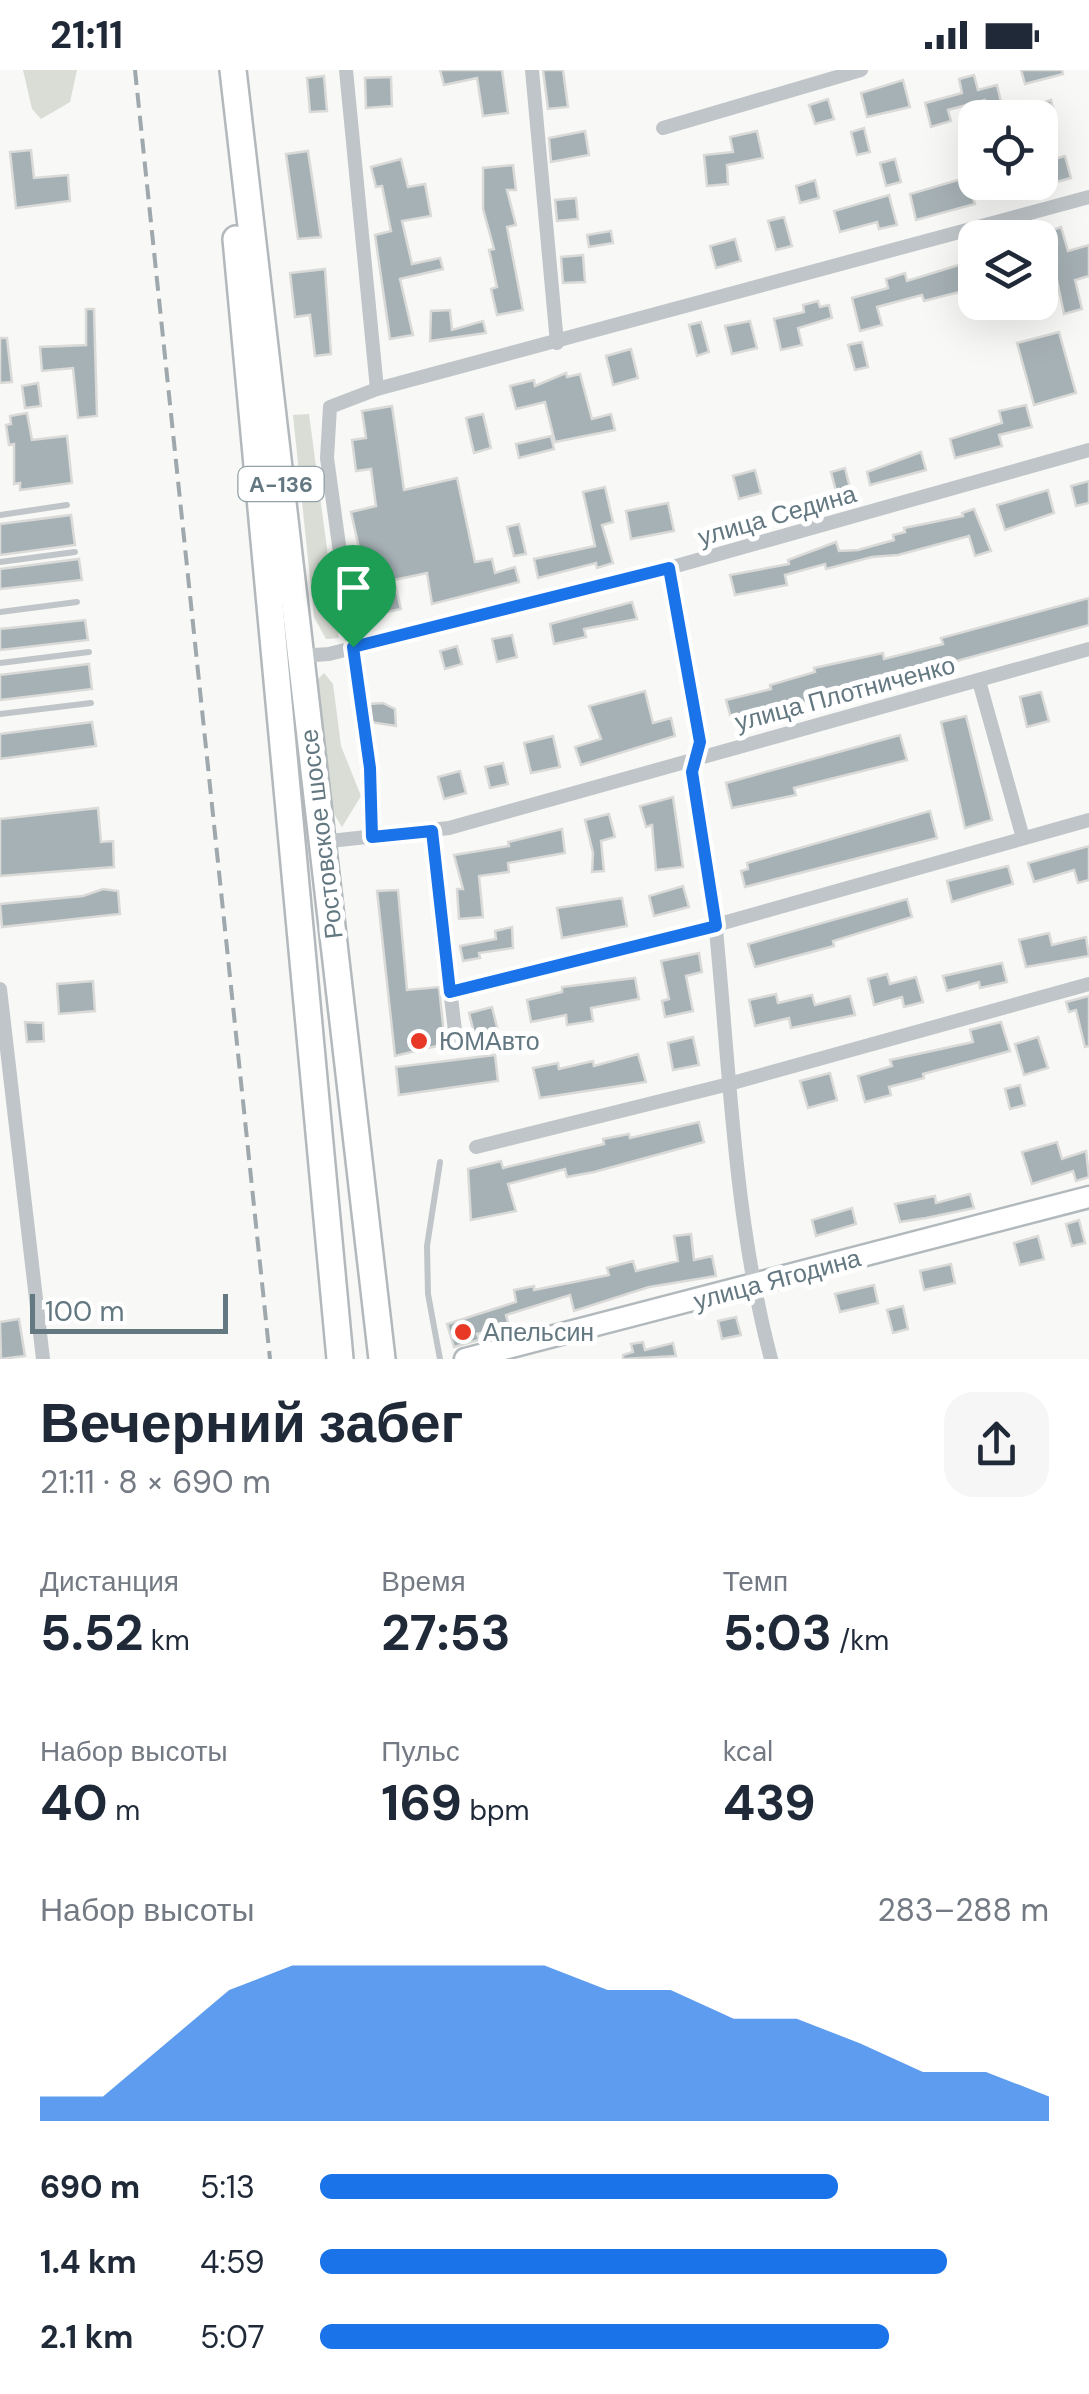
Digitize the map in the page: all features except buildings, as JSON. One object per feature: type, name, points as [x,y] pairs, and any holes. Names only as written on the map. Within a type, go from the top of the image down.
[{"type":"highway","name":"Ростовское шоссе","points":[[217,70],[246,330],[340,1359]]},
{"type":"highway","name":"Ростовское шоссе","points":[[233,70],[382,1359]]},
{"type":"highway","points":[[314,1086],[330,1070],[350,1083]]},
{"type":"street","points":[[346,70],[377,389]]},
{"type":"street","points":[[532,70],[557,343]]},
{"type":"street","points":[[663,128],[861,70]]},
{"type":"street","points":[[353,647],[326,458],[330,407],[377,389],[1089,198]]},
{"type":"street","name":"улица Седина","points":[[300,656],[353,647],[669,568],[1089,450]]},
{"type":"street","name":"улица Плотниченко","points":[[321,842],[432,831],[1089,649]]},
{"type":"street","points":[[978,682],[1023,838]]},
{"type":"street","points":[[695,756],[692,772],[716,926],[728,1084],[753,1286],[771,1359]]},
{"type":"street","points":[[450,992],[716,926],[1089,820]]},
{"type":"street","points":[[432,831],[456,1039]]},
{"type":"street","points":[[476,1147],[728,1084],[1089,984]]},
{"type":"street","points":[[0,989],[43,1359]]},
{"type":"street","name":"улица Ягодина","points":[[465,1359],[1089,1197]]},
{"type":"lane","points":[[0,515],[67,505]]},
{"type":"lane","points":[[0,562],[75,552]]},
{"type":"lane","points":[[669,568],[700,742],[695,756]]},
{"type":"lane","points":[[0,612],[77,602]]},
{"type":"lane","points":[[353,647],[370,768],[372,837]]},
{"type":"lane","points":[[0,663],[89,652]]},
{"type":"lane","points":[[0,714],[91,704]]},
{"type":"lane","points":[[440,1162],[427,1246],[428,1294],[440,1359]]},
{"type":"shaded area","points":[[23,70],[77,70],[70,102],[41,119],[32,109]]},
{"type":"shaded area","points":[[309,414],[339,638],[326,639],[314,617],[293,415]]},
{"type":"shaded area","points":[[324,673],[333,684],[341,746],[361,796],[342,827],[331,809],[316,681]]},
{"type":"railway","points":[[135,70],[270,1359]]},
{"type":"place","name":"ЮМАвто","points":[[419,1041]]},
{"type":"place","name":"Апельсин","points":[[463,1332]]},
{"type":"route","points":[[669,568],[700,742],[692,772],[716,926],[450,992],[432,831],[372,837],[370,768],[353,647],[669,568]]}]
